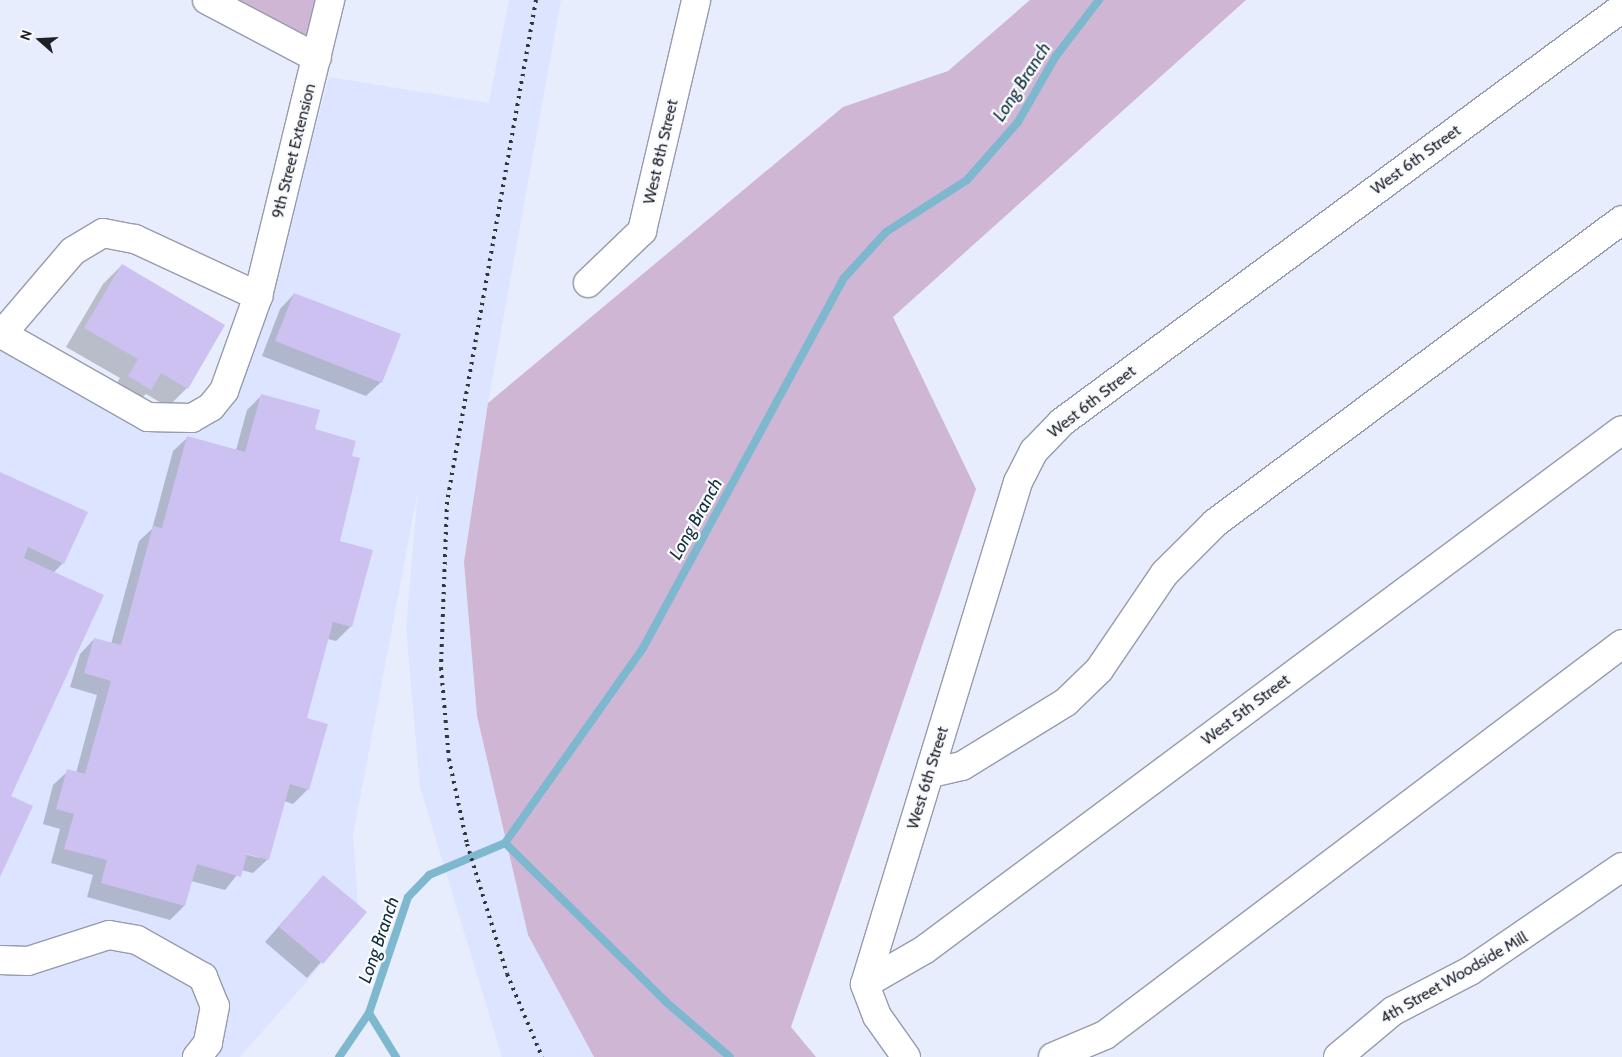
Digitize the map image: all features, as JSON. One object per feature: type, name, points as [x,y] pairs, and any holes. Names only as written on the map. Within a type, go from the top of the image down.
[{"type":"street","points":[[207,0],[317,58]]},
{"type":"street","name":"9th Street Extension","points":[[1,334],[148,417],[192,418],[211,407],[224,391],[258,296],[330,0]]},
{"type":"street","name":"West 8th Street","points":[[588,283],[642,231],[696,0]]},
{"type":"street","name":"West 6th Street","points":[[865,984],[1018,482],[1049,434],[1622,8]]},
{"type":"street","points":[[931,772],[962,766],[1066,702],[1099,670],[1165,573],[1215,523],[1622,220]]},
{"type":"street","points":[[1,334],[73,251],[103,233],[135,239],[258,296]]},
{"type":"street","name":"West 5th Street","points":[[865,984],[924,950],[1622,430]]},
{"type":"street","points":[[1053,1057],[1105,1035],[1622,644]]},
{"type":"street","name":"4th Street Woodside Mill","points":[[1352,1051],[1393,1011],[1470,971],[1542,926],[1622,867]]},
{"type":"street","points":[[0,960],[28,961],[109,936],[137,940],[203,977],[215,1006],[208,1043],[197,1057]]},
{"type":"street","points":[[865,984],[877,1016],[906,1057]]},
{"type":"shaded area","points":[[237,0],[320,0],[310,38]]},
{"type":"shaded area","points":[[509,0],[561,0],[488,403],[464,562],[477,716],[528,935],[594,1057],[502,1057],[420,787],[406,627],[418,490],[353,836],[359,922],[240,1057],[0,1057],[0,350],[197,433],[282,253],[329,77],[489,103]]},
{"type":"shaded area","points":[[1030,0],[1246,0],[893,317],[976,489],[791,1027],[816,1057],[594,1057],[528,935],[477,716],[464,562],[488,403],[843,107],[948,71]]},
{"type":"building","points":[[122,264],[225,325],[188,389],[161,373],[151,390],[128,376],[138,359],[84,328]]},
{"type":"building","points":[[294,293],[401,334],[382,383],[275,341]]},
{"type":"building","points":[[261,394],[320,410],[315,429],[356,441],[352,456],[360,458],[340,541],[373,550],[352,627],[333,622],[307,718],[328,724],[309,790],[290,784],[269,860],[247,854],[241,877],[197,864],[185,906],[101,883],[107,860],[64,849],[74,814],[56,809],[67,769],[85,774],[111,681],[84,673],[94,638],[121,645],[153,526],[162,528],[187,436],[245,452]]},
{"type":"building","points":[[0,472],[88,512],[64,564],[28,547],[24,558],[104,595],[11,796],[33,806],[0,877]]},
{"type":"building","points":[[323,875],[367,912],[323,964],[279,927]]},
{"type":"waterway","name":"Long Branch","points":[[339,1057],[369,1013],[408,897],[429,875],[505,843],[643,648],[844,278],[886,232],[967,180],[1018,122],[1056,56],[1099,0]]},
{"type":"waterway","points":[[505,843],[666,1002],[730,1057]]},
{"type":"waterway","points":[[369,1013],[396,1057]]},
{"type":"railway","points":[[536,0],[447,502],[441,668],[449,759],[467,844],[507,974],[542,1057]]}]
